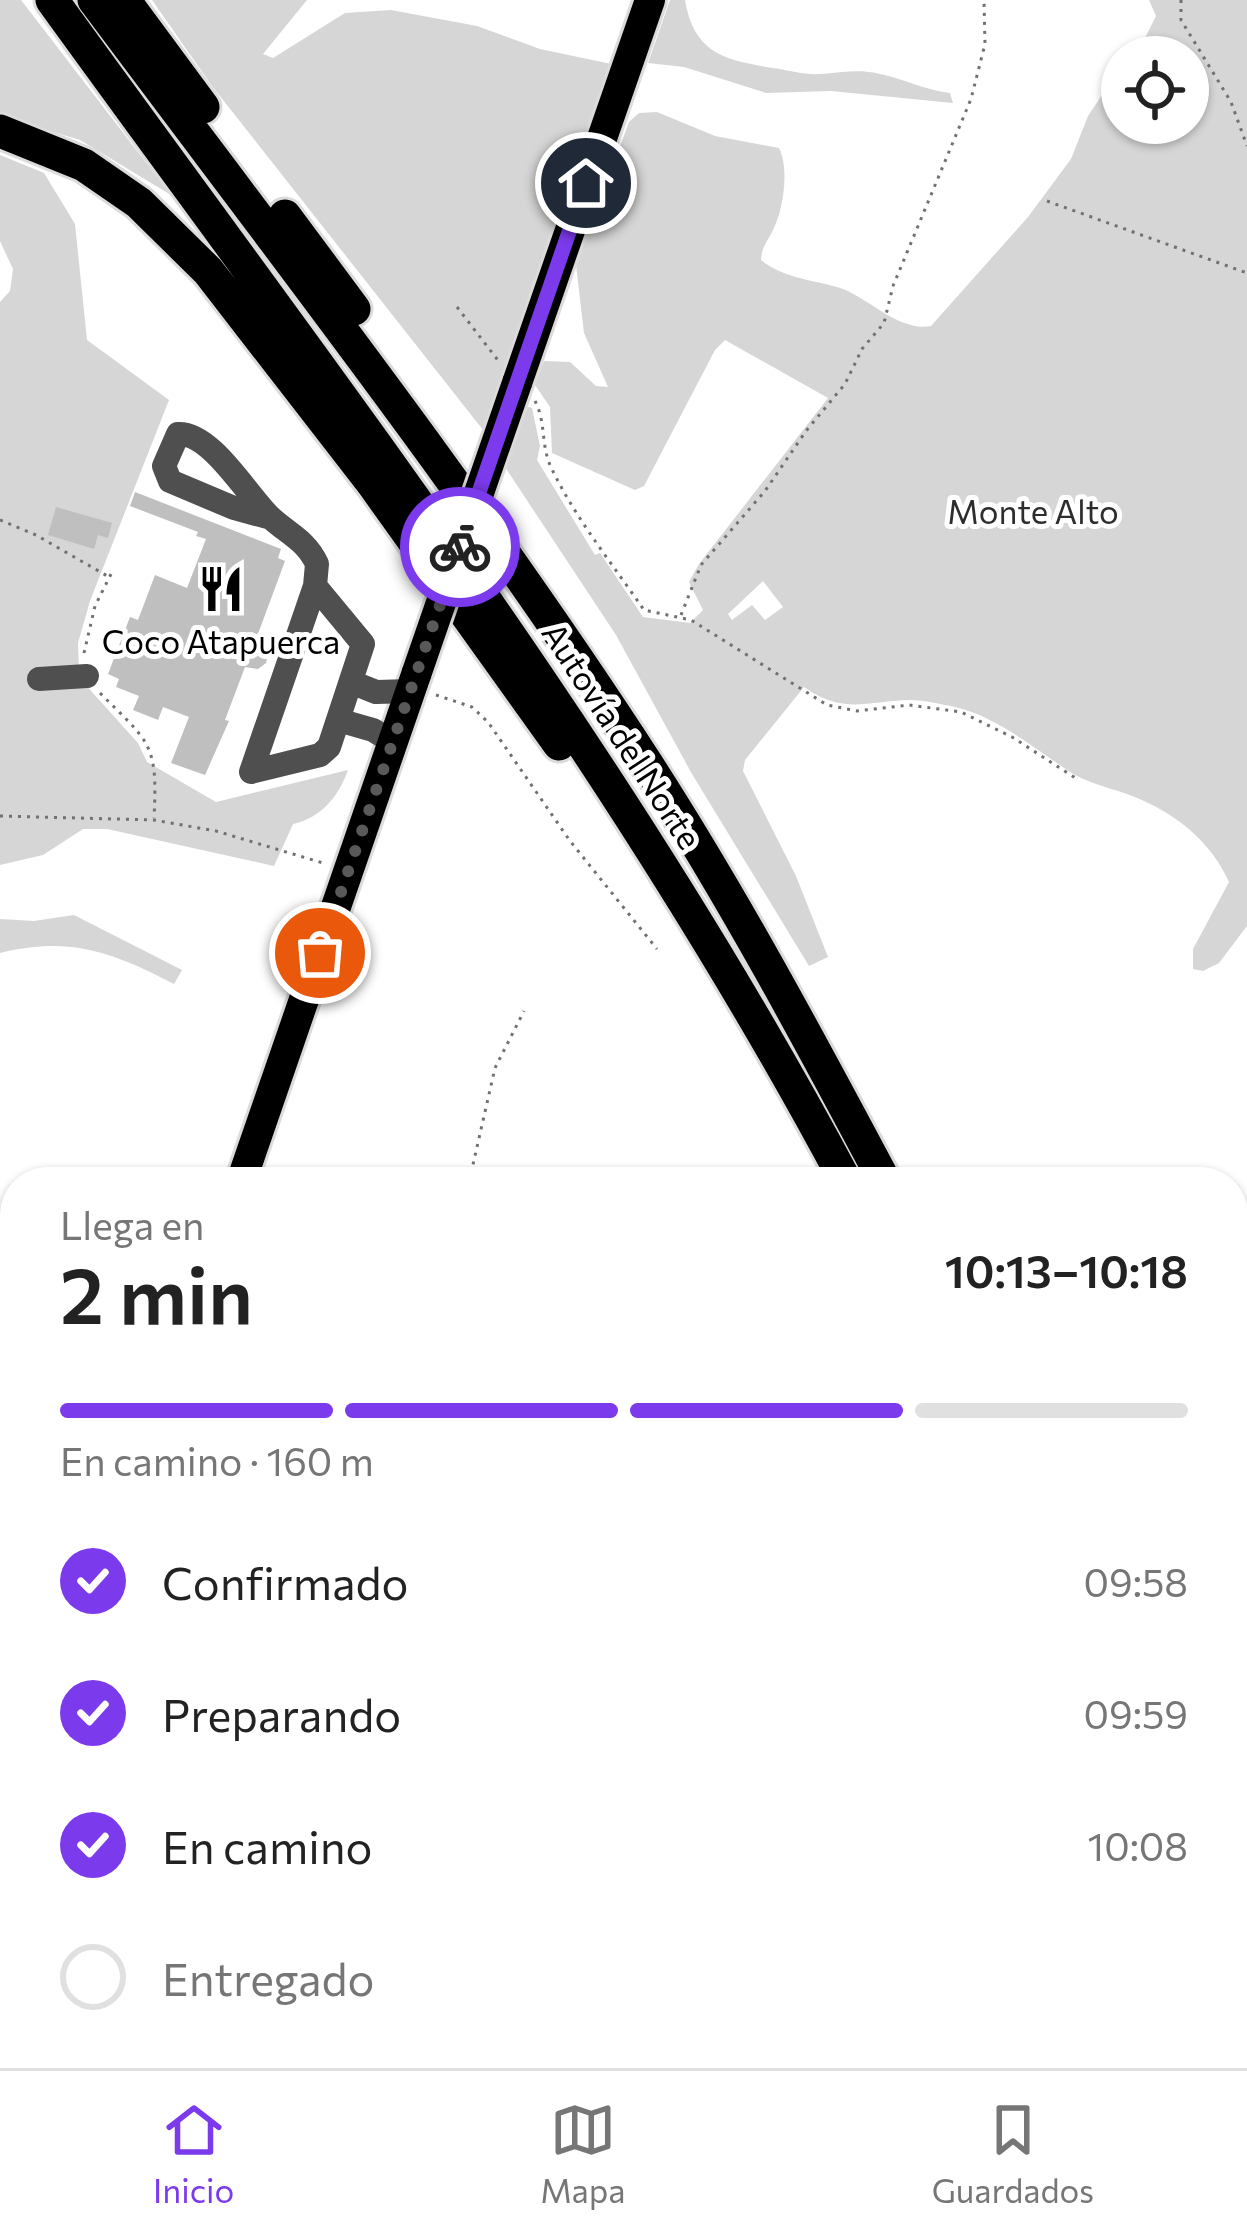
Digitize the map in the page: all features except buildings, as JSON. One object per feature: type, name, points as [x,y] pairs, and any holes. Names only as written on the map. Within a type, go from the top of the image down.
[{"type":"highway","name":"Autovía del Norte","points":[[52,0],[541,677],[745,996],[837,1167]]},
{"type":"highway","name":"Autovía del Norte","points":[[94,0],[495,539],[649,767],[720,884],[877,1167]]},
{"type":"highway","points":[[124,0],[396,370],[490,512],[495,539]]},
{"type":"highway","points":[[0,131],[83,165],[139,203],[239,308],[489,645],[630,847],[837,1167]]},
{"type":"main road","points":[[246,1167],[650,0]]},
{"type":"street","points":[[271,518],[311,551],[317,564],[315,586],[251,772],[320,755],[329,747],[363,644],[315,586]]},
{"type":"street","points":[[39,679],[87,676]]},
{"type":"street","points":[[351,682],[376,692],[414,682]]},
{"type":"street","points":[[338,720],[364,726],[391,741]]},
{"type":"path","points":[[680,616],[701,565],[764,491],[884,323],[893,286],[981,69],[984,0]]},
{"type":"path","points":[[1181,0],[1180,20],[1231,102],[1247,146]]},
{"type":"path","points":[[1047,201],[1247,273]]},
{"type":"path","points":[[457,307],[540,411],[545,453],[558,482],[644,610],[680,616],[827,705],[857,711],[909,705],[962,712],[1077,779]]},
{"type":"path","points":[[0,520],[111,575],[88,631],[87,676],[137,727],[154,753],[154,820]]},
{"type":"path","points":[[414,682],[459,701],[488,722],[570,841],[657,949]]},
{"type":"path","points":[[0,816],[154,820],[266,845],[347,872]]},
{"type":"path","points":[[472,1167],[495,1068],[524,1011]]},
{"type":"green space","points":[[0,0],[21,0],[171,195],[80,140],[0,116]]},
{"type":"green space","points":[[152,0],[307,0],[263,54],[273,58],[345,13],[391,10],[477,26],[540,49],[616,65],[487,435],[212,86]]},
{"type":"green space","points":[[670,0],[685,0],[696,32],[726,57],[808,74],[876,73],[950,93],[953,103],[831,91],[766,93],[684,67],[648,63]]},
{"type":"green space","name":"Monte Alto","points":[[1149,0],[1247,0],[1247,926],[1219,963],[1203,971],[1193,969],[1193,949],[1229,882],[1214,856],[1183,824],[1144,801],[1075,775],[1003,727],[971,712],[916,700],[843,704],[804,687],[745,760],[743,771],[796,876],[828,957],[809,966],[692,774],[616,635],[505,467],[526,406],[532,408],[540,446],[537,460],[595,555],[600,553],[643,617],[690,623],[703,610],[689,582],[699,564],[828,398],[725,340],[715,350],[644,486],[635,490],[552,453],[550,407],[535,385],[544,361],[570,362],[596,386],[608,387],[584,333],[576,265],[629,122],[639,113],[657,112],[715,136],[779,148],[784,168],[782,203],[761,260],[789,275],[843,289],[908,324],[931,326],[1028,217],[1071,159],[1101,96],[1101,144],[1209,144],[1209,36],[1146,36],[1156,16]],"holes":[[[763,581],[783,607],[765,620],[752,605],[732,620],[728,614]]]},
{"type":"green space","points":[[0,155],[44,173],[75,224],[87,340],[169,400],[90,601],[78,643],[83,682],[138,743],[147,762],[216,802],[348,770],[328,804],[293,824],[274,866],[107,829],[83,829],[43,855],[0,865],[0,302],[10,291],[13,269],[0,241]]},
{"type":"green space","points":[[74,915],[182,970],[174,984],[90,950],[48,946],[0,953],[0,919],[34,921]]},
{"type":"way so far","points":[[320,953],[460,547]]},
{"type":"place","name":"Coco Atapuerca","points":[[221,589]]},
{"type":"route","points":[[460,547],[586,183]]}]
